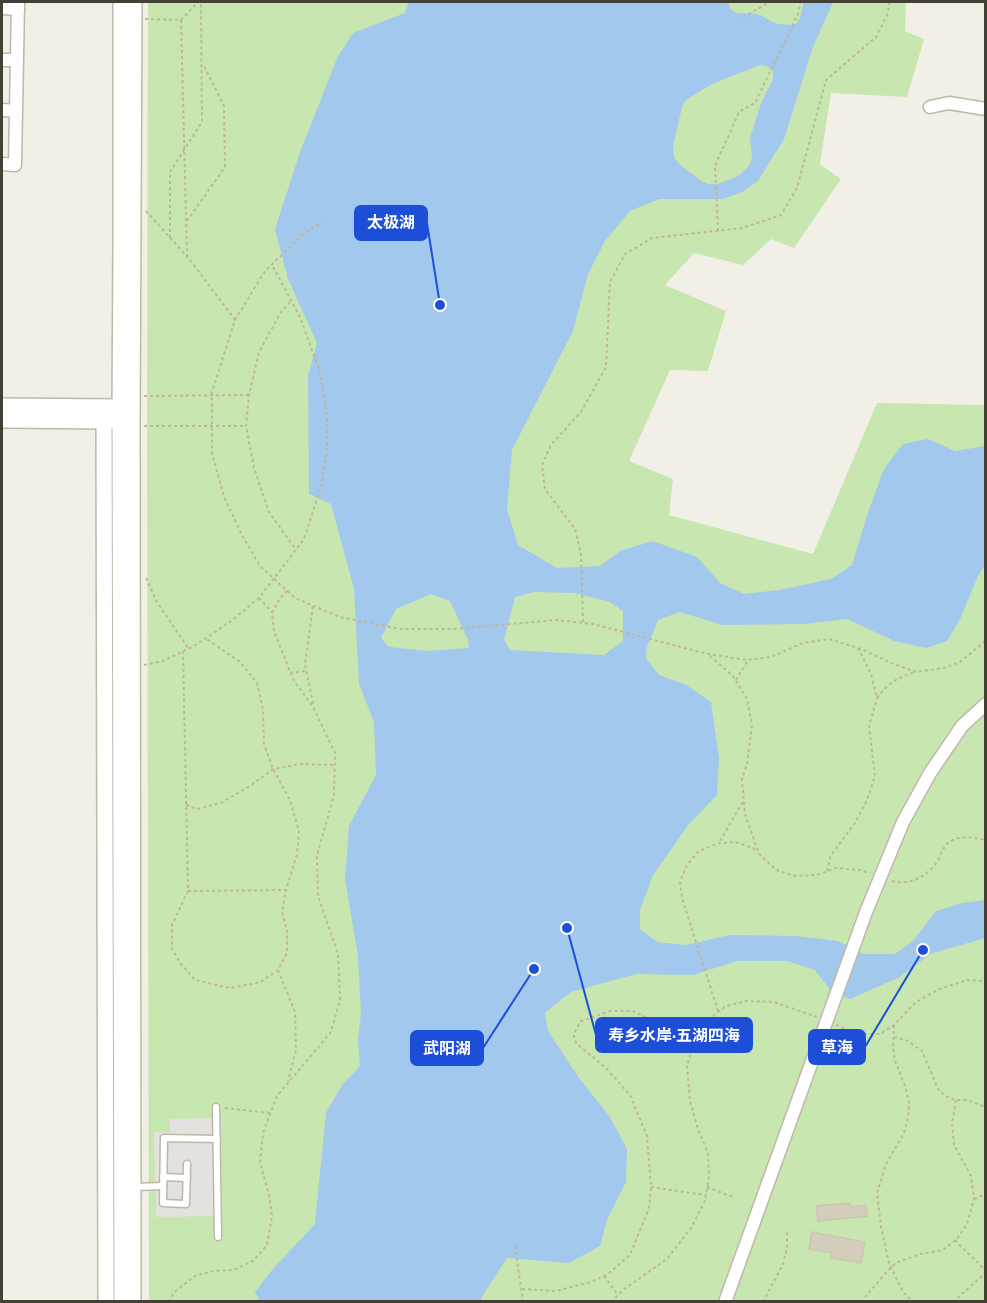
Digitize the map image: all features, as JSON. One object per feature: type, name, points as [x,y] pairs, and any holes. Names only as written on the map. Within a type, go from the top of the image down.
[{"type":"street","points":[[121,2],[122,1302]]},
{"type":"street","points":[[106,1302],[122,413],[133,197],[134,2]]},
{"type":"street","points":[[2,8],[18,5],[15,165],[2,164]]},
{"type":"street","points":[[2,60],[17,60]]},
{"type":"street","points":[[930,107],[949,103],[986,109]]},
{"type":"street","points":[[2,110],[16,111]]},
{"type":"street","points":[[2,406],[122,413]]},
{"type":"street","points":[[2,420],[122,413]]},
{"type":"street","points":[[122,413],[132,668],[133,1302]]},
{"type":"street","points":[[725,1302],[855,942],[903,822],[930,773],[962,726],[986,704]]},
{"type":"lane","points":[[216,1107],[218,1237]]},
{"type":"lane","points":[[187,1164],[186,1204],[163,1203],[164,1138],[217,1139]]},
{"type":"lane","points":[[163,1177],[187,1178]]},
{"type":"lane","points":[[133,1187],[163,1186]]},
{"type":"path","points":[[187,256],[182,20],[199,2]]},
{"type":"path","points":[[170,238],[170,172],[202,122],[199,2]]},
{"type":"path","points":[[743,17],[770,2]]},
{"type":"path","points":[[718,231],[715,165],[739,112],[755,103],[799,12],[800,2]]},
{"type":"path","points":[[583,623],[581,554],[575,530],[545,489],[542,465],[551,444],[581,412],[606,367],[610,282],[625,254],[652,238],[742,228],[781,215],[797,188],[826,80],[876,37],[888,13],[889,2]]},
{"type":"path","points":[[134,19],[182,20]]},
{"type":"path","points":[[186,222],[225,167],[224,106],[201,61]]},
{"type":"path","points":[[133,197],[187,256],[235,320]]},
{"type":"path","points":[[322,222],[300,237],[265,271],[235,320],[212,392],[212,453],[224,496],[243,537],[260,566],[295,598],[340,617],[400,629],[453,629],[556,620],[617,629],[708,654],[747,660],[771,657],[803,643],[829,639],[858,648],[916,672]]},
{"type":"path","points":[[132,668],[163,661],[231,621],[259,598],[304,540],[322,484],[327,450],[327,418],[320,372],[309,340],[300,317],[272,265]]},
{"type":"path","points":[[291,301],[281,312],[260,351],[249,395],[246,426],[254,468],[269,512],[296,550]]},
{"type":"path","points":[[122,413],[212,396],[249,395]]},
{"type":"path","points":[[122,413],[212,426],[246,426]]},
{"type":"path","points":[[145,575],[157,602],[188,648]]},
{"type":"path","points":[[272,613],[287,591]]},
{"type":"path","points":[[169,1302],[174,1292],[195,1276],[213,1271],[233,1270],[253,1261],[267,1245],[272,1216],[270,1195],[260,1162],[263,1133],[277,1096],[331,1032],[340,1000],[338,954],[318,896],[317,855],[334,795],[335,753],[313,707],[290,673],[274,631],[272,613],[259,598]]},
{"type":"path","points":[[313,606],[305,664],[313,707]]},
{"type":"path","points":[[183,651],[188,891],[172,925],[172,949],[195,980],[230,988],[261,982],[278,970],[286,953],[287,931],[282,912],[297,854],[299,831],[290,800],[273,769],[264,744],[263,710],[257,683],[240,662],[205,638]]},
{"type":"path","points":[[827,871],[831,855],[855,823],[867,800],[875,776],[869,726],[877,698],[885,686],[900,677],[944,668],[960,662],[986,638]]},
{"type":"path","points":[[858,648],[871,674],[877,698]]},
{"type":"path","points":[[708,654],[733,676],[747,699],[752,725],[747,764],[741,780],[745,814],[759,854]]},
{"type":"path","points":[[736,680],[747,660]]},
{"type":"path","points":[[290,673],[307,671]]},
{"type":"path","points":[[186,805],[197,809],[221,803],[273,769],[300,764],[335,765]]},
{"type":"path","points":[[719,843],[744,800]]},
{"type":"path","points":[[718,1012],[682,898],[680,882],[687,865],[699,851],[719,843],[735,842],[753,848],[778,871],[796,876],[816,875],[836,868],[859,870],[898,882],[911,881],[929,872],[943,848],[951,840],[969,836],[986,840]]},
{"type":"path","points":[[188,891],[286,890]]},
{"type":"path","points":[[278,970],[295,1012],[296,1050],[287,1084]]},
{"type":"path","points":[[611,1302],[667,1259],[691,1228],[705,1201],[708,1154],[690,1101],[687,1065],[696,1038],[715,1014],[726,1006],[746,1001],[774,1002],[858,1034],[880,1034],[894,1025],[915,1003],[939,989],[967,980],[986,981]]},
{"type":"path","points":[[522,1289],[556,1291],[591,1282],[608,1274],[630,1255],[649,1208],[651,1187],[647,1136],[630,1095],[605,1066],[574,1039],[574,1033],[581,1021],[610,1011],[633,1011],[652,1020],[662,1030],[696,1038]]},
{"type":"path","points":[[894,1025],[893,1047],[909,1102],[908,1118],[904,1132],[886,1164],[877,1193],[881,1227],[891,1267],[903,1292],[913,1302]]},
{"type":"path","points":[[894,1037],[906,1040],[922,1051],[938,1089],[945,1096],[956,1100],[967,1100],[986,1107]]},
{"type":"path","points":[[861,1302],[891,1267],[920,1254],[943,1250],[955,1240],[967,1224],[974,1198],[971,1176],[954,1145],[952,1123],[956,1100]]},
{"type":"path","points":[[216,1107],[270,1113]]},
{"type":"path","points":[[651,1187],[706,1196]]},
{"type":"path","points":[[707,1187],[733,1197]]},
{"type":"path","points":[[974,1198],[986,1194]]},
{"type":"path","points":[[763,1302],[783,1264],[788,1248],[787,1229]]},
{"type":"path","points":[[953,1302],[986,1274],[978,1261],[968,1255],[955,1240]]},
{"type":"path","points":[[515,1246],[524,1302]]},
{"type":"path","points":[[604,1276],[618,1295]]},
{"type":"green space","points":[[148,2],[906,2],[905,31],[924,39],[907,97],[831,93],[820,164],[841,179],[794,248],[771,239],[743,265],[694,253],[665,285],[726,311],[708,371],[670,370],[629,461],[673,479],[669,515],[813,554],[877,403],[985,405],[985,1301],[149,1301]]},
{"type":"shaded area","points":[[221,1118],[222,1216],[156,1217],[154,1132],[170,1132],[170,1119]]},
{"type":"water","points":[[409,2],[728,2],[735,12],[757,14],[775,23],[790,25],[796,24],[800,18],[804,2],[833,2],[813,47],[784,139],[758,181],[742,192],[723,199],[659,199],[630,211],[605,241],[588,274],[573,331],[512,450],[507,509],[518,545],[557,568],[600,566],[620,551],[653,541],[697,557],[720,583],[744,594],[779,590],[831,579],[852,565],[884,469],[903,444],[928,439],[955,451],[985,446],[985,565],[947,641],[926,648],[894,641],[847,619],[803,624],[722,625],[680,612],[658,620],[647,647],[646,658],[659,675],[686,685],[711,702],[719,758],[717,795],[689,824],[653,875],[640,910],[640,929],[657,942],[686,945],[729,935],[795,936],[838,941],[864,954],[895,954],[913,941],[936,911],[962,903],[985,900],[985,938],[930,954],[900,977],[850,999],[831,991],[815,970],[787,961],[737,961],[693,975],[636,974],[571,992],[545,1013],[548,1031],[579,1078],[610,1117],[627,1149],[626,1182],[607,1220],[600,1246],[569,1263],[507,1258],[481,1298],[482,1301],[260,1302],[255,1292],[272,1270],[315,1224],[326,1113],[342,1085],[360,1066],[358,1040],[361,1013],[358,956],[345,879],[349,826],[376,775],[374,722],[359,684],[354,589],[331,504],[309,494],[308,376],[317,343],[288,279],[275,229],[300,152],[338,56],[353,33],[405,13]],"holes":[[[760,65],[767,66],[773,71],[773,79],[761,103],[750,138],[752,158],[749,166],[738,176],[718,184],[708,184],[679,164],[674,157],[674,142],[682,107],[686,100],[712,84]],[[534,592],[575,593],[610,602],[623,611],[623,641],[604,655],[510,650],[504,640],[515,597]],[[431,594],[450,601],[468,640],[469,648],[427,651],[389,647],[381,638],[396,609]]]},
{"type":"building","points":[[850,1203],[851,1207],[866,1205],[867,1216],[818,1221],[816,1206]]},
{"type":"building","points":[[812,1232],[865,1242],[861,1263],[831,1258],[832,1253],[809,1249]]},
{"type":"place","name":"太极湖","points":[[440,305]]},
{"type":"place","name":"寿乡水岸·五湖四海","points":[[567,928]]},
{"type":"place","name":"草海","points":[[923,950]]},
{"type":"place","name":"武阳湖","points":[[534,969]]}]
